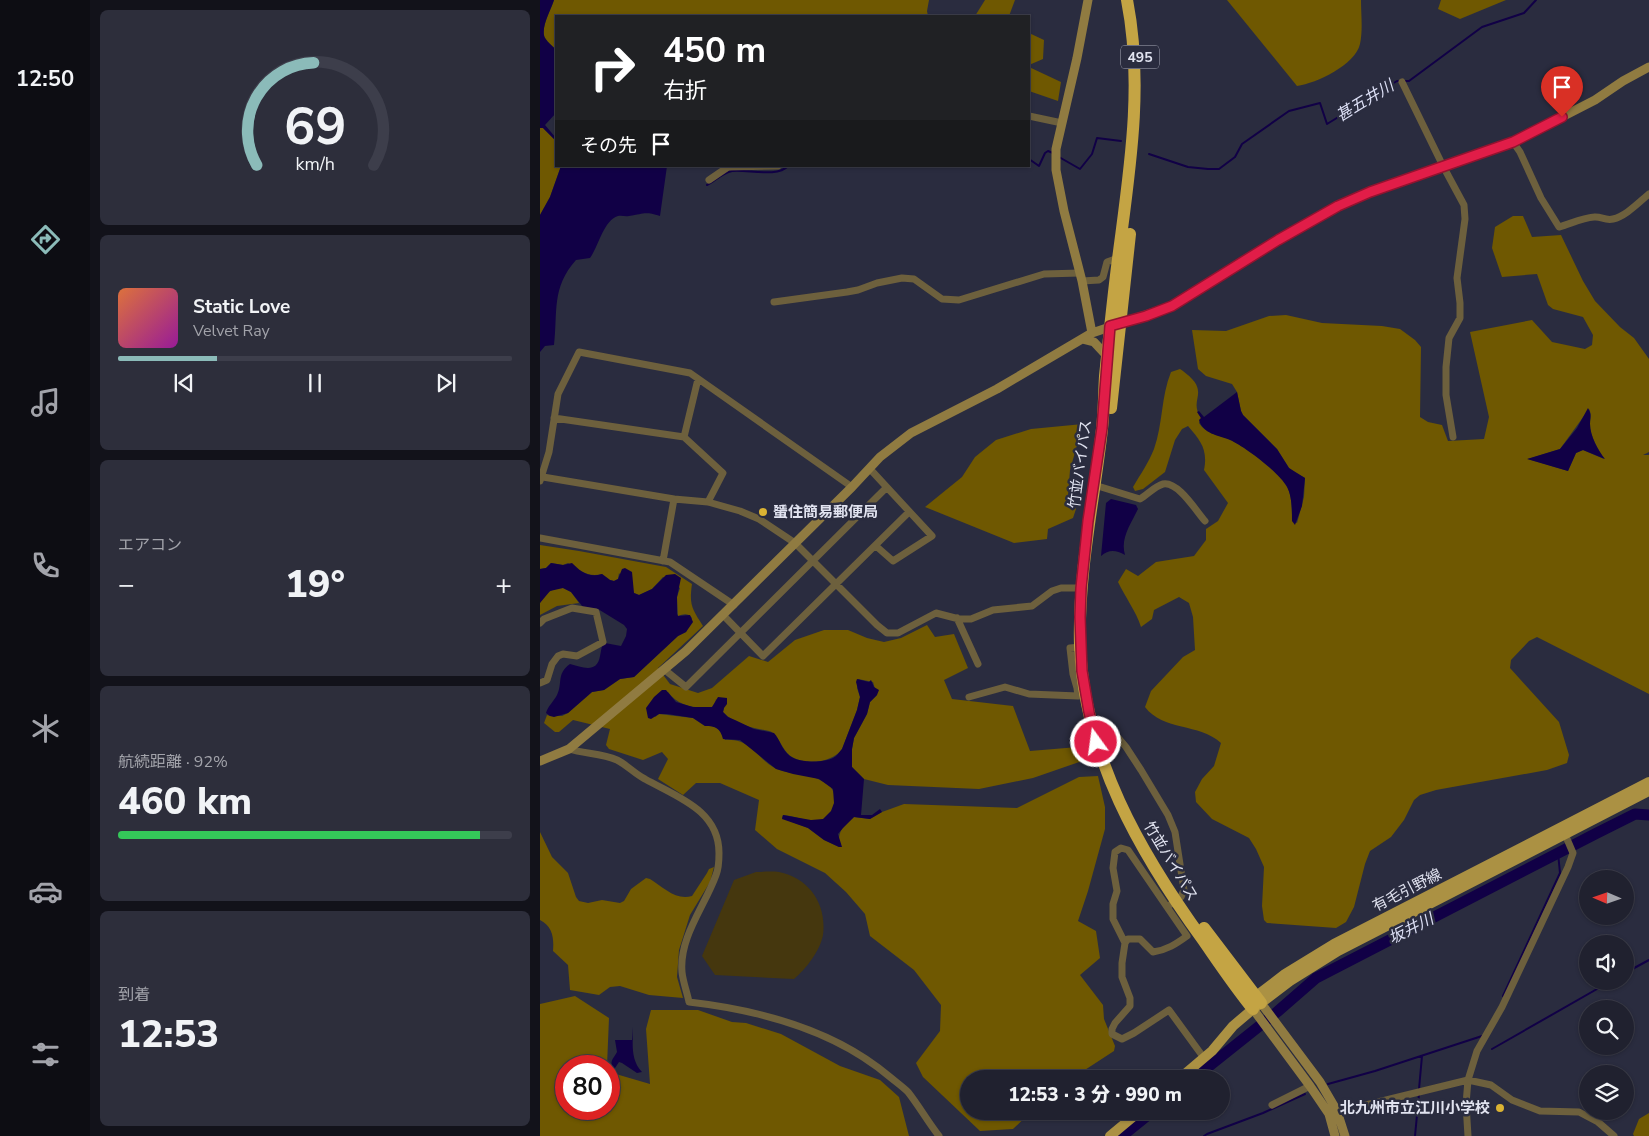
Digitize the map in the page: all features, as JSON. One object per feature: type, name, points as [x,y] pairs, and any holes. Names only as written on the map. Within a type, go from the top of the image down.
[{"type":"highway","name":"竹並バイパス","points":[[1127,0],[1132,28],[1134,119],[1118,258],[1115,325],[1107,356],[1102,428],[1088,521],[1080,647],[1086,695],[1100,754],[1131,826],[1152,867],[1174,902],[1259,1010]]},
{"type":"highway","name":"竹並バイパス","points":[[1134,0],[1140,46],[1141,118],[1115,325],[1101,487],[1084,589],[1087,646],[1099,727],[1115,775],[1158,862],[1174,902]]},
{"type":"main road","name":"有毛引野線","points":[[1565,834],[1649,782]]},
{"type":"main road","name":"有毛引野線","points":[[1190,1070],[1212,1051],[1233,1026],[1259,1010],[1285,974],[1334,944],[1565,834],[1649,791]]},
{"type":"main road","points":[[1110,1136],[1129,1120]]},
{"type":"street","points":[[1088,0],[1056,149],[1056,170],[1092,334]]},
{"type":"street","points":[[540,762],[569,749],[665,670],[724,616],[880,457],[912,433],[997,389],[1092,334],[1172,306],[1269,245],[1338,206],[1370,192],[1513,142],[1595,100],[1623,81],[1649,67]]},
{"type":"street","points":[[1402,82],[1464,205],[1465,219],[1457,278],[1460,318],[1449,338],[1446,367],[1446,395],[1453,437]]},
{"type":"street","points":[[1030,116],[1062,123]]},
{"type":"street","points":[[1513,142],[1520,152],[1541,198],[1559,227],[1592,217],[1598,217],[1606,221],[1615,219],[1649,194]]},
{"type":"street","points":[[709,180],[728,167]]},
{"type":"street","points":[[774,302],[847,292],[877,282],[902,278],[914,279],[942,299],[958,300],[1044,274],[1099,280],[1103,277],[1107,262],[1118,258]]},
{"type":"street","points":[[1082,339],[1094,342],[1107,356]]},
{"type":"street","points":[[852,487],[690,373],[579,352],[558,394],[548,452],[541,479],[674,499],[708,502],[740,511],[759,520],[795,543],[887,633],[898,632],[936,613],[971,619],[993,610],[1032,606],[1052,591],[1062,588],[1084,589]]},
{"type":"street","points":[[684,437],[698,379]]},
{"type":"street","points":[[554,418],[684,437],[723,473],[708,502]]},
{"type":"street","points":[[870,469],[932,536],[893,561],[876,546]]},
{"type":"street","points":[[1101,487],[1140,499],[1162,484],[1168,484],[1177,488],[1205,521]]},
{"type":"street","points":[[665,670],[686,687],[886,488]]},
{"type":"street","points":[[663,561],[674,499]]},
{"type":"street","points":[[724,616],[763,656],[909,512]]},
{"type":"street","points":[[540,538],[670,562],[734,605]]},
{"type":"street","points":[[540,622],[544,618],[572,608],[596,612],[603,642],[577,656],[562,654],[558,656],[552,664],[547,680],[540,683]]},
{"type":"street","points":[[957,618],[978,664]]},
{"type":"street","points":[[969,697],[1005,687],[1029,694],[1078,696],[1072,674],[1070,648],[1080,647]]},
{"type":"street","points":[[1099,727],[1109,727],[1126,747],[1168,815],[1175,832],[1184,890],[1174,902]]},
{"type":"street","points":[[569,749],[616,760],[693,806],[705,815],[713,826],[719,847],[718,866],[709,892],[693,925],[683,955],[682,971],[689,1002],[728,1007],[791,1024],[855,1052],[878,1067],[907,1092],[939,1136]]},
{"type":"street","points":[[1468,1136],[1466,1104],[1468,1080],[1478,1051],[1502,1007],[1568,867],[1573,853],[1565,834]]},
{"type":"street","points":[[1125,943],[1128,939],[1140,939],[1154,952],[1174,946],[1187,936],[1174,902],[1128,850],[1121,848],[1115,852],[1113,868],[1117,891],[1113,904],[1113,919],[1125,943],[1122,977],[1130,998],[1130,1006],[1115,1023],[1112,1034],[1122,1038],[1134,1034],[1169,1010],[1204,1058]]},
{"type":"street","points":[[1259,1010],[1275,1021],[1320,1082],[1345,1136]]},
{"type":"street","points":[[1259,1010],[1310,1086],[1333,1113],[1335,1136]]},
{"type":"street","points":[[1333,1113],[1468,1080],[1491,1085],[1512,1100],[1540,1111],[1579,1112],[1598,1122],[1614,1136]]},
{"type":"street","points":[[1272,1105],[1310,1086]]},
{"type":"shaded area","points":[[540,0],[554,0],[545,24],[544,34],[546,40],[555,49],[555,114],[545,125],[555,137],[555,140],[543,128],[540,128]]},
{"type":"shaded area","points":[[554,0],[929,0],[928,15],[555,15],[555,49],[545,38],[545,24]]},
{"type":"shaded area","points":[[985,0],[1015,0],[1009,15],[976,15]]},
{"type":"shaded area","points":[[1227,0],[1361,0],[1362,28],[1360,44],[1357,52],[1351,59],[1334,72],[1315,81],[1297,86]]},
{"type":"shaded area","points":[[1441,0],[1506,0],[1460,19],[1438,9]]},
{"type":"shaded area","points":[[1030,33],[1044,40],[1043,59],[1030,65]]},
{"type":"shaded area","points":[[1030,67],[1061,82],[1058,101],[1030,91]]},
{"type":"shaded area","points":[[540,128],[543,128],[555,140],[555,167],[561,167],[550,197],[540,215]]},
{"type":"shaded area","points":[[561,167],[667,167],[660,216],[644,213],[618,216],[605,228],[590,258],[576,260],[568,270],[559,290],[554,345],[545,346],[540,352],[540,215],[550,197]]},
{"type":"shaded area","points":[[1513,216],[1523,216],[1532,237],[1561,235],[1583,281],[1595,301],[1620,327],[1634,338],[1649,359],[1649,452],[1643,455],[1649,455],[1649,694],[1537,637],[1529,641],[1511,660],[1510,668],[1559,722],[1569,755],[1567,763],[1547,770],[1436,790],[1420,795],[1414,800],[1404,820],[1391,837],[1370,851],[1354,907],[1346,922],[1336,928],[1267,923],[1264,920],[1262,906],[1264,867],[1256,849],[1249,838],[1212,819],[1196,802],[1195,792],[1202,779],[1214,766],[1221,743],[1202,732],[1161,720],[1145,707],[1151,691],[1183,657],[1195,650],[1193,617],[1189,603],[1179,597],[1154,610],[1152,619],[1141,627],[1118,582],[1126,569],[1138,576],[1156,562],[1194,556],[1206,540],[1206,529],[1218,521],[1228,503],[1204,470],[1204,451],[1197,436],[1188,426],[1182,429],[1175,440],[1165,472],[1143,489],[1135,491],[1133,487],[1154,449],[1165,391],[1171,372],[1180,369],[1190,377],[1198,389],[1197,411],[1201,418],[1199,423],[1202,427],[1243,447],[1283,480],[1289,490],[1292,521],[1297,523],[1304,497],[1305,478],[1289,468],[1277,449],[1243,415],[1237,392],[1232,384],[1206,376],[1198,369],[1192,330],[1226,331],[1269,316],[1286,315],[1322,323],[1382,326],[1400,329],[1421,347],[1420,417],[1428,422],[1442,425],[1448,441],[1484,439],[1489,417],[1470,332],[1532,320],[1552,342],[1585,349],[1592,345],[1593,335],[1583,317],[1553,309],[1548,305],[1537,274],[1502,277],[1492,248],[1495,227]],"holes":[[[1589,409],[1591,433],[1604,459],[1583,450],[1576,453],[1568,471],[1528,459],[1560,449]]]},
{"type":"shaded area","points":[[1237,392],[1243,415],[1277,449],[1289,468],[1305,478],[1302,506],[1295,525],[1292,521],[1289,491],[1283,481],[1261,460],[1244,448],[1207,431],[1201,425],[1199,420],[1201,418],[1197,412],[1199,411],[1204,417]]},
{"type":"shaded area","points":[[1588,408],[1593,438],[1605,459],[1583,450],[1576,453],[1568,471],[1527,459],[1560,449],[1577,428]]},
{"type":"shaded area","points":[[1083,424],[1070,470],[1068,496],[1076,509],[1073,518],[1048,529],[1047,539],[1014,543],[925,507],[962,477],[975,457],[996,440],[1031,429]]},
{"type":"shaded area","points":[[1111,499],[1136,505],[1138,509],[1125,537],[1125,555],[1113,551],[1101,556],[1106,503]]},
{"type":"shaded area","points":[[540,545],[666,567],[692,584],[692,606],[703,626],[658,668],[670,684],[698,693],[712,688],[749,656],[768,662],[795,640],[824,630],[848,630],[867,638],[884,642],[901,638],[927,625],[935,637],[954,634],[968,668],[944,680],[952,699],[1013,706],[1030,751],[1078,747],[1085,753],[1085,760],[1033,778],[979,789],[888,785],[864,779],[852,767],[854,738],[867,714],[870,702],[877,695],[873,682],[858,679],[857,688],[860,697],[842,749],[838,754],[826,760],[811,762],[792,757],[785,751],[772,732],[757,729],[733,720],[723,712],[724,708],[716,699],[715,705],[712,707],[693,707],[677,701],[668,692],[651,702],[655,717],[659,714],[693,718],[705,726],[712,726],[718,729],[725,740],[742,742],[777,769],[817,778],[828,785],[833,791],[835,800],[830,814],[822,820],[809,820],[783,815],[782,818],[808,828],[824,840],[839,847],[841,830],[854,817],[870,819],[882,812],[904,804],[1017,808],[1079,777],[1098,776],[1105,807],[1105,829],[1078,921],[1096,931],[1100,958],[1080,975],[1103,1005],[1104,1019],[1115,1046],[1114,1051],[1085,1070],[960,1070],[960,1112],[923,1077],[916,1063],[940,1031],[941,1005],[914,970],[870,936],[865,914],[846,892],[825,873],[777,849],[755,830],[759,800],[720,783],[696,783],[683,795],[658,779],[668,759],[662,752],[643,760],[609,749],[606,745],[610,729],[573,720],[559,732],[555,732],[544,723],[547,715],[562,716],[568,713],[592,692],[604,690],[620,679],[634,677],[678,636],[686,632],[692,618],[686,614],[678,616],[677,597],[680,588],[663,577],[652,589],[639,595],[634,593],[619,573],[618,579],[614,581],[602,574],[592,575],[584,573],[568,563],[563,565],[551,563],[546,568],[540,569]]},
{"type":"shaded area","points":[[551,563],[563,565],[572,563],[585,573],[593,575],[602,574],[614,581],[618,579],[622,569],[625,568],[632,572],[634,593],[639,595],[652,589],[666,575],[675,574],[681,578],[677,597],[677,614],[678,616],[690,615],[693,622],[686,632],[678,636],[634,677],[620,679],[604,690],[592,692],[568,713],[554,717],[546,713],[559,691],[563,671],[570,664],[584,668],[596,665],[603,644],[621,646],[627,629],[624,625],[598,609],[583,607],[571,592],[563,588],[550,591],[540,603],[540,569],[546,568]]},
{"type":"shaded area","points":[[563,588],[571,592],[579,603],[557,606],[540,615],[540,603],[544,596],[552,590]]},
{"type":"shaded area","points":[[857,679],[869,682],[871,680],[874,687],[879,690],[870,702],[867,714],[854,738],[852,749],[852,767],[864,779],[861,815],[872,815],[880,809],[882,812],[870,819],[854,817],[838,834],[842,847],[824,840],[808,828],[782,819],[783,815],[811,820],[823,819],[831,811],[834,803],[833,789],[819,779],[776,769],[740,740],[723,739],[717,728],[705,726],[693,718],[659,714],[651,719],[648,718],[646,708],[662,690],[666,690],[676,702],[693,707],[712,707],[718,697],[727,698],[727,704],[723,712],[728,717],[754,729],[774,733],[785,750],[794,758],[805,761],[824,761],[834,757],[842,749],[860,697]]},
{"type":"shaded area","points":[[540,832],[552,857],[568,873],[576,897],[579,901],[588,903],[602,900],[620,903],[624,901],[631,889],[646,878],[675,895],[681,897],[692,896],[709,869],[714,867],[710,882],[690,915],[679,950],[677,977],[683,998],[649,995],[620,986],[610,987],[599,995],[570,990],[568,965],[553,951],[552,933],[548,926],[540,920]]},
{"type":"shaded area","points":[[756,872],[779,872],[790,875],[807,886],[819,903],[822,913],[823,935],[812,959],[794,979],[715,975],[702,956],[734,880]]},
{"type":"shaded area","points":[[575,996],[609,1018],[607,1055],[555,1055],[555,1120],[620,1120],[620,1075],[650,1084],[646,1029],[651,1010],[698,1010],[732,1022],[746,1023],[781,1034],[840,1066],[880,1080],[899,1097],[909,1136],[540,1136],[540,1004]]},
{"type":"shaded area","points":[[633,1027],[634,1056],[642,1072],[637,1073],[620,1062],[620,1055],[615,1055],[617,1052],[615,1040],[632,1040]]},
{"type":"shaded area","points":[[1649,1113],[1649,1136],[1634,1136],[1633,1134],[1639,1119]]},
{"type":"shaded area","points":[[968,1120],[1022,1120],[1013,1129],[980,1131]]},
{"type":"waterway","name":"甚五井川","points":[[1149,154],[1188,167],[1219,169],[1235,157],[1242,144],[1289,111],[1320,103],[1327,124],[1397,81],[1409,81],[1482,27],[1524,13],[1536,0]]},
{"type":"waterway","name":"甚五井川","points":[[1059,157],[1080,169],[1092,154],[1097,138],[1121,141]]},
{"type":"waterway","name":"甚五井川","points":[[1030,160],[1039,166],[1045,153],[1048,151],[1053,153]]},
{"type":"waterway","name":"甚五井川","points":[[707,185],[732,171],[777,172],[787,167]]},
{"type":"waterway","name":"坂井川","points":[[1204,1070],[1316,978],[1635,814],[1649,815]]},
{"type":"waterway","points":[[1503,996],[1560,873],[1558,853]]},
{"type":"waterway","points":[[1634,968],[1649,960]]},
{"type":"waterway","points":[[1492,1049],[1595,990]]},
{"type":"waterway","points":[[1328,1084],[1375,1071],[1482,1036]]},
{"type":"waterway","points":[[1419,1089],[1422,1056]]},
{"type":"waterway","points":[[1204,1136],[1305,1094]]},
{"type":"waterway","points":[[1415,1136],[1419,1094]]},
{"type":"waterway","name":"坂井川","points":[[1122,1136],[1142,1120]]},
{"type":"place","name":"蜑住簡易郵便局","points":[[763,512]]},
{"type":"place","name":"北九州市立江川小学校","points":[[1500,1108]]},
{"type":"route","points":[[1096,742],[1082,671],[1080,617],[1088,521],[1102,428],[1110,326],[1146,316],[1172,306],[1278,240],[1338,206],[1370,192],[1513,142],[1562,117]]}]
